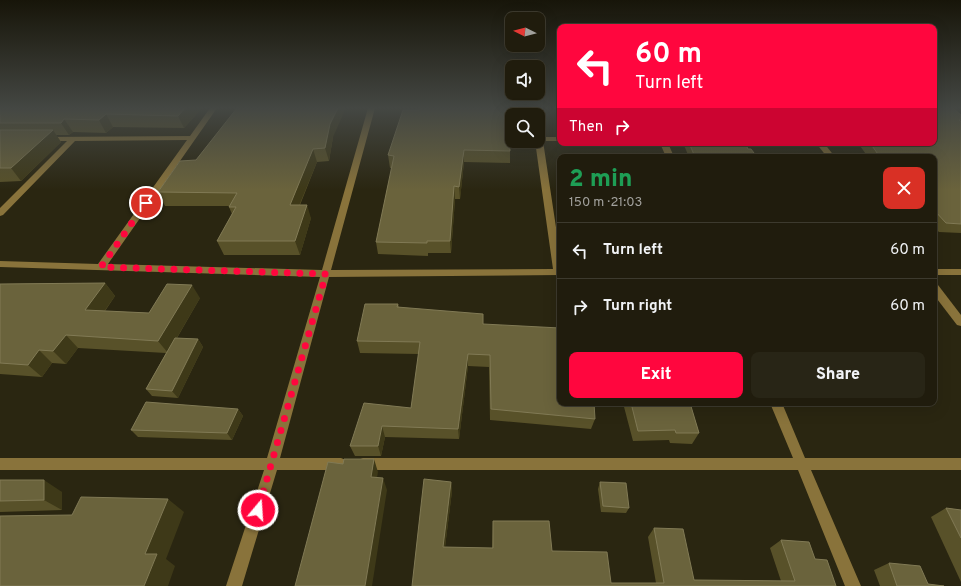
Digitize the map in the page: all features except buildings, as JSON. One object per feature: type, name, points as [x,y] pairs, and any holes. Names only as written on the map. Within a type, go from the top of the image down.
[{"type":"street","points":[[101,267],[194,135]]},
{"type":"street","points":[[234,586],[272,464],[364,135]]},
{"type":"street","points":[[545,137],[557,139]]},
{"type":"street","points":[[36,139],[192,138]]},
{"type":"street","points":[[0,213],[73,139]]},
{"type":"street","points":[[822,146],[829,154]]},
{"type":"street","points":[[540,148],[557,259]]},
{"type":"street","points":[[0,264],[326,274],[557,272]]},
{"type":"street","points":[[937,272],[961,272]]},
{"type":"street","points":[[937,292],[961,322]]},
{"type":"street","points":[[777,406],[853,586]]},
{"type":"street","points":[[0,464],[961,464]]},
{"type":"route","points":[[146,203],[101,267],[326,274],[258,510]]}]
